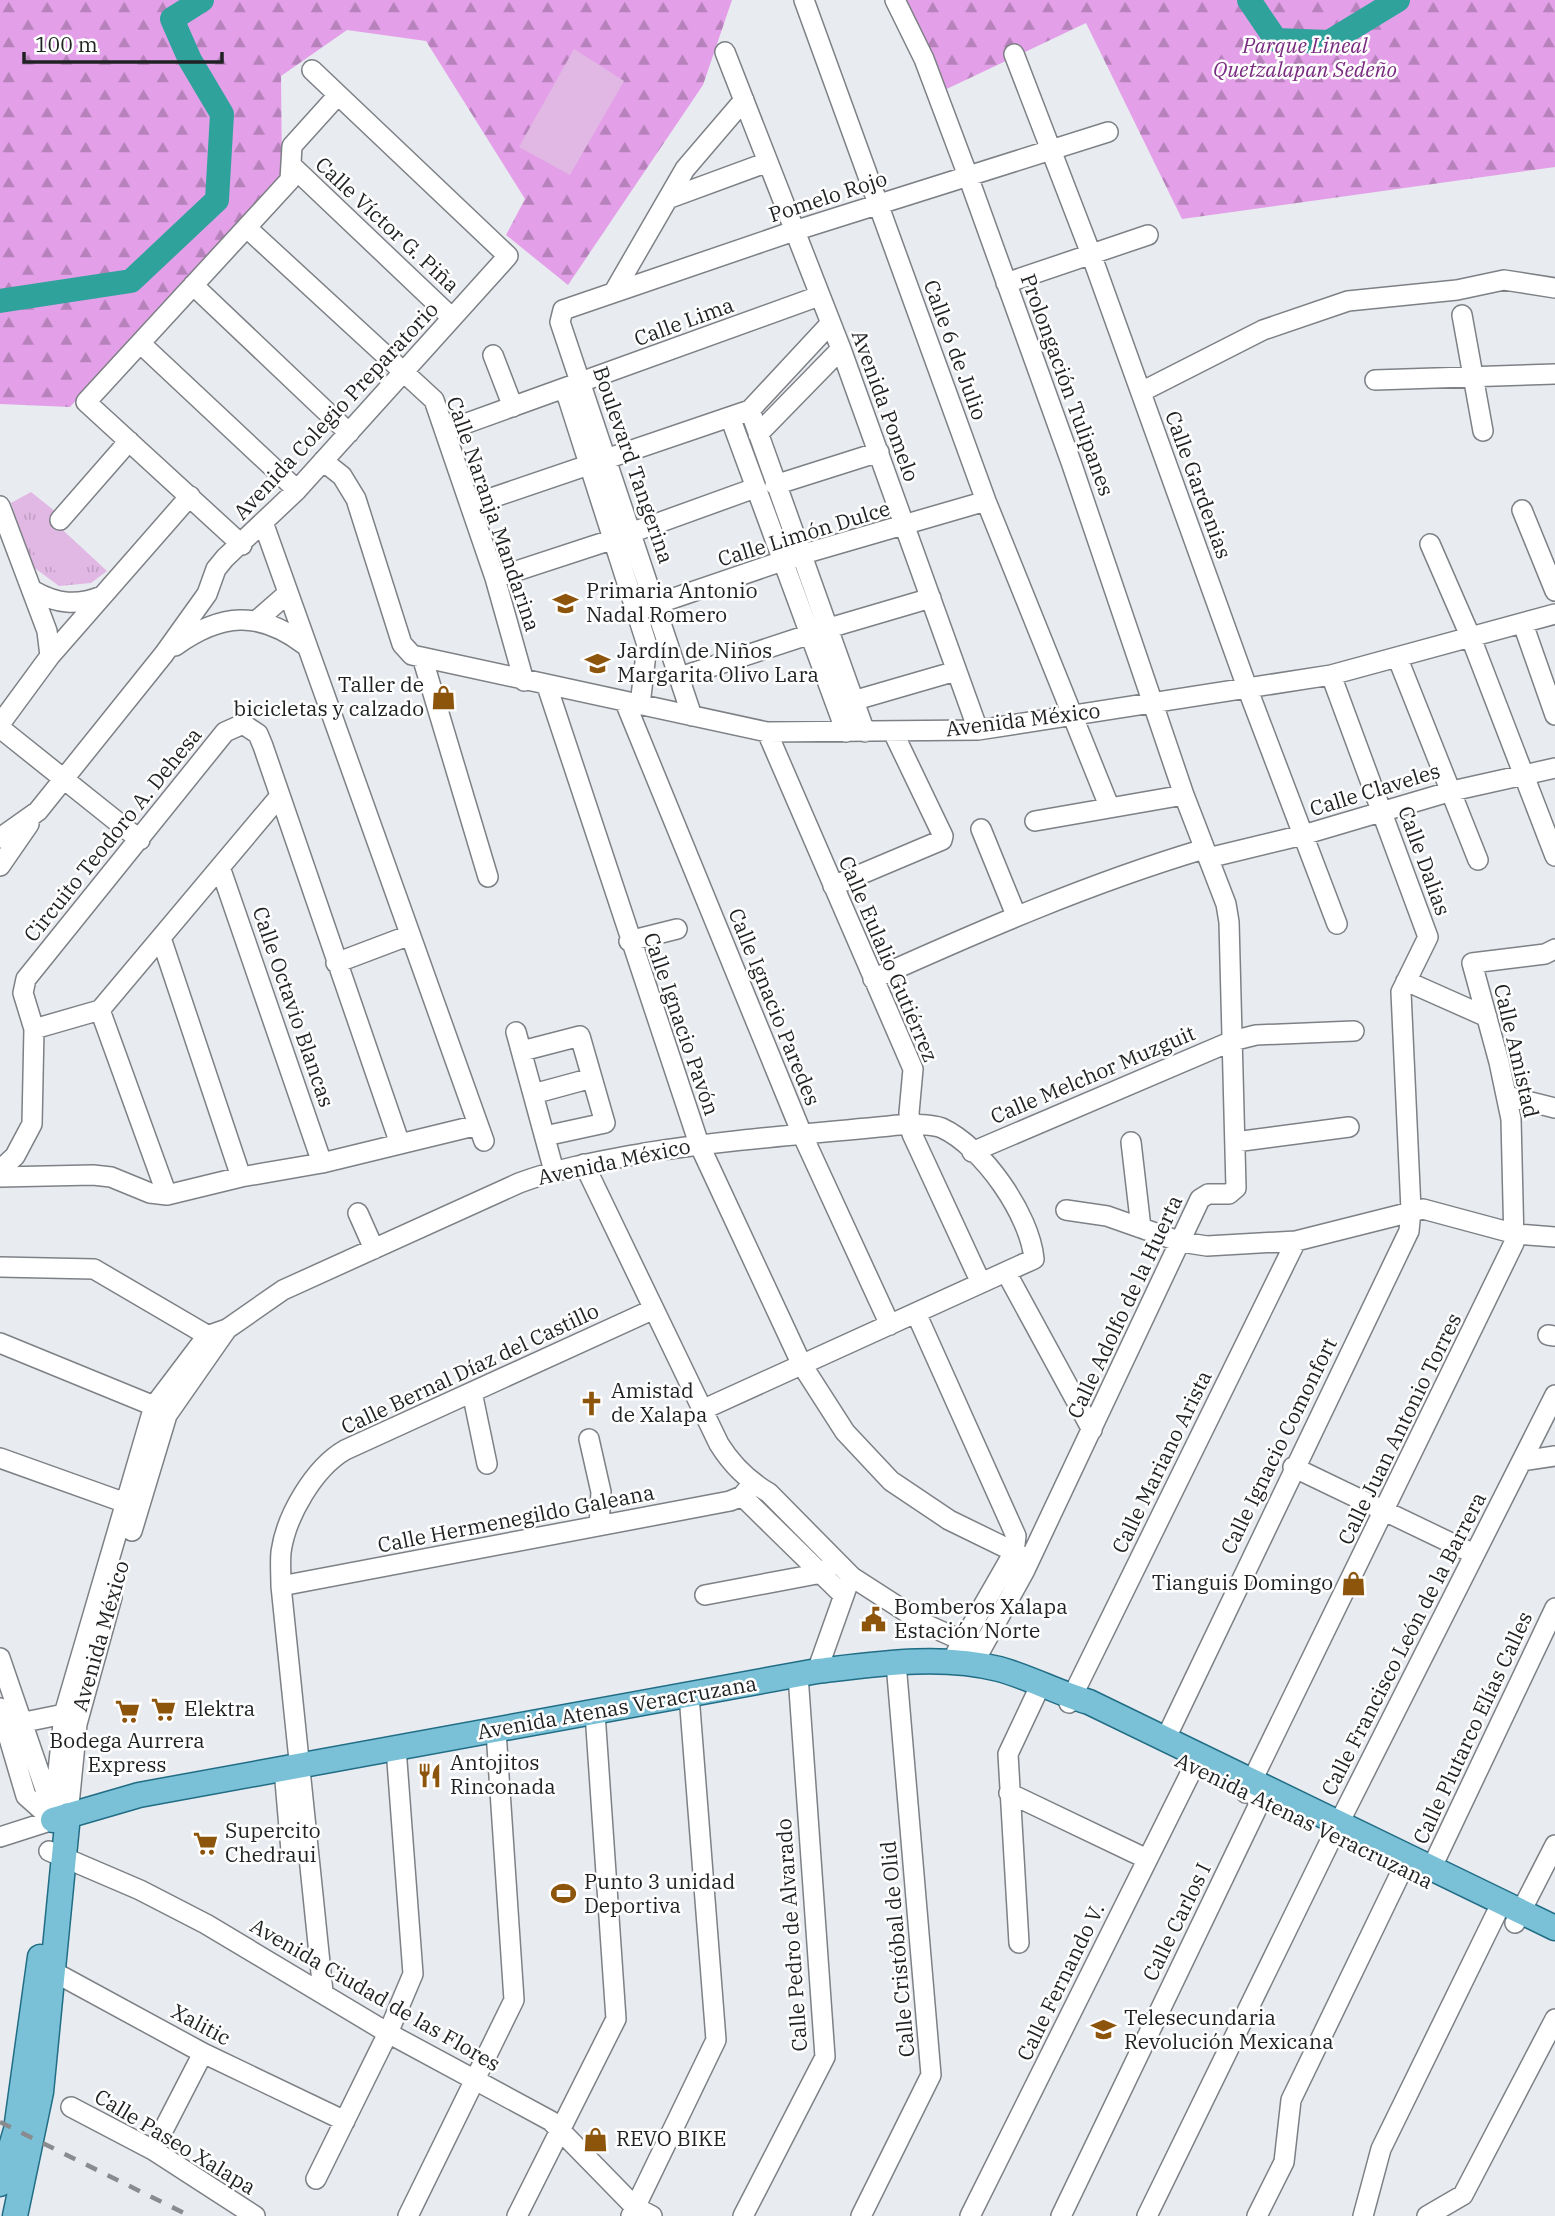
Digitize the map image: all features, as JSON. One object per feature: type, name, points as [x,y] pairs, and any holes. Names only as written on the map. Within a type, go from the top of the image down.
[{"type":"main road","name":"Avenida Atenas Veracruzana","points":[[59,1811],[807,1673],[967,1654],[1060,1695],[1193,1768],[1432,1867],[1555,1944]]},
{"type":"main road","name":"Avenida Atenas Veracruzana","points":[[1060,1695],[1089,1702],[1165,1740],[1253,1791]]},
{"type":"main road","name":"Avenida México","points":[[11,2207],[41,2092],[59,1811]]},
{"type":"main road","name":"Avenida Atenas Veracruzana","points":[[1336,1829],[1403,1868],[1511,1916],[1555,1928]]},
{"type":"main road","name":"Avenida México","points":[[0,2184],[16,2130],[47,1968]]},
{"type":"street","name":"Calle 6 de Julio","points":[[804,0],[986,501],[1109,806]]},
{"type":"street","name":"Prolongación Tulipanes","points":[[895,0],[933,83],[968,176],[1184,795]]},
{"type":"street","name":"Avenida Pomelo","points":[[725,52],[841,349],[978,730]]},
{"type":"street","name":"Calle Gardenias","points":[[1014,54],[1091,254],[1248,690],[1337,924]]},
{"type":"street","name":"Avenida Colegio Preparatorio","points":[[0,866],[38,811],[164,654],[207,594],[216,569],[297,490],[508,256],[312,70]]},
{"type":"street","points":[[242,545],[86,402],[290,180],[292,146],[338,95]]},
{"type":"street","points":[[615,290],[685,169],[744,100]]},
{"type":"street","name":"Pomelo Rojo","points":[[563,310],[794,231],[1108,132]]},
{"type":"street","points":[[670,198],[768,162]]},
{"type":"street","name":"Calle Víctor G. Piña","points":[[291,165],[452,318]]},
{"type":"street","name":"Calle Naranja Mandarina","points":[[247,228],[434,400],[495,578],[524,681]]},
{"type":"street","points":[[1006,283],[1148,235]]},
{"type":"street","points":[[1141,391],[1263,330],[1369,297],[1457,290],[1504,280],[1555,288]]},
{"type":"street","points":[[193,285],[349,433]]},
{"type":"street","name":"Calle Lima","points":[[445,431],[819,296]]},
{"type":"street","name":"Boulevard Tangerina","points":[[563,310],[560,322],[587,464],[647,645],[632,704]]},
{"type":"street","points":[[1462,315],[1483,431]]},
{"type":"street","points":[[471,505],[750,410],[831,324]]},
{"type":"street","points":[[140,343],[297,490]]},
{"type":"street","points":[[758,434],[841,349]]},
{"type":"street","points":[[493,355],[513,407]]},
{"type":"street","points":[[1375,380],[1555,374]]},
{"type":"street","name":"Boulevard Tangerina","points":[[573,386],[607,457],[692,716]]},
{"type":"street","points":[[750,410],[775,485],[791,558]]},
{"type":"street","points":[[730,416],[755,488],[791,558],[820,631],[855,732]]},
{"type":"street","points":[[61,520],[129,441]]},
{"type":"street","points":[[775,485],[879,452]]},
{"type":"street","points":[[324,461],[342,476],[356,499],[415,656],[488,877]]},
{"type":"street","points":[[495,578],[755,488]]},
{"type":"street","points":[[140,840],[0,726],[50,656],[190,496]]},
{"type":"street","name":"Calle Limón Dulce","points":[[636,611],[791,558],[906,527],[986,501]]},
{"type":"street","points":[[1,510],[34,592],[47,631],[50,656]]},
{"type":"street","points":[[1522,510],[1555,591]]},
{"type":"street","points":[[0,1178],[93,1175],[111,1177],[150,1193],[167,1195],[400,1144],[481,1133],[264,525]]},
{"type":"street","points":[[1430,544],[1526,775],[1555,856]]},
{"type":"street","points":[[34,592],[67,603],[88,601],[102,596]]},
{"type":"street","points":[[207,594],[225,621]]},
{"type":"street","points":[[256,621],[287,594]]},
{"type":"street","points":[[680,677],[931,598]]},
{"type":"street","name":"Avenida México","points":[[415,656],[767,732],[978,730],[1072,713],[1248,690],[1331,675],[1398,659],[1555,614]]},
{"type":"street","points":[[164,654],[186,638],[225,621],[256,621],[278,627],[305,645]]},
{"type":"street","points":[[1523,624],[1555,715]]},
{"type":"street","points":[[820,631],[856,700],[855,732]]},
{"type":"street","points":[[1398,659],[1479,860]]},
{"type":"street","points":[[856,700],[956,671]]},
{"type":"street","name":"Calle Dalias","points":[[1331,675],[1428,937],[1401,992],[1411,1210]]},
{"type":"street","name":"Calle Ignacio Pavón","points":[[547,686],[629,941],[699,1144],[802,1365],[845,1432],[891,1481],[949,1520],[1022,1556]]},
{"type":"street","name":"Calle Ignacio Paredes","points":[[632,704],[802,1134],[890,1325]]},
{"type":"street","name":"Circuito Teodoro A. Dehesa","points":[[0,1170],[15,1156],[32,1124],[34,1029],[23,993],[26,979],[225,732],[243,724],[258,734],[400,1144]]},
{"type":"street","name":"Calle Eulalio Gutiérrez","points":[[767,732],[913,1069],[909,1124],[981,1283]]},
{"type":"street","points":[[833,886],[942,840],[943,836],[893,732]]},
{"type":"street","name":"Calle Claveles","points":[[873,979],[1016,915],[1109,878],[1206,853],[1303,835],[1452,791],[1555,768]]},
{"type":"street","points":[[1035,821],[1184,795]]},
{"type":"street","name":"Calle Adolfo de la Huerta","points":[[967,1654],[1091,1430],[1203,1196],[1233,1192],[1235,1142],[1228,913],[1184,795]]},
{"type":"street","points":[[34,1029],[100,1010],[278,797]]},
{"type":"street","name":"Avenida Colegio Preparatorio","points":[[0,838],[38,811]]},
{"type":"street","points":[[981,829],[1016,915]]},
{"type":"street","name":"Calle Octavio Blancas","points":[[220,867],[322,1163]]},
{"type":"street","points":[[629,941],[677,929]]},
{"type":"street","points":[[336,962],[410,935]]},
{"type":"street","points":[[161,938],[241,1177]]},
{"type":"street","name":"Calle Amistad","points":[[1516,1234],[1513,1143],[1507,1096],[1472,963],[1545,954],[1555,949]]},
{"type":"street","points":[[1406,981],[1487,1017]]},
{"type":"street","points":[[100,1010],[167,1195]]},
{"type":"street","name":"Calle Melchor Muzguit","points":[[972,1152],[1232,1041],[1256,1035],[1354,1031]]},
{"type":"street","points":[[516,1032],[554,1171]]},
{"type":"street","points":[[522,1051],[580,1036],[605,1123],[545,1136]]},
{"type":"street","points":[[533,1094],[592,1078]]},
{"type":"street","points":[[1507,1096],[1555,1108]]},
{"type":"street","name":"Avenida México","points":[[59,1811],[79,1711],[133,1505],[154,1406],[218,1336],[273,1295],[519,1183],[554,1171],[699,1144],[909,1124],[942,1128],[972,1152],[1012,1196],[1032,1240],[1034,1259],[1006,1272]]},
{"type":"street","points":[[1235,1142],[1349,1127]]},
{"type":"street","points":[[1131,1142],[1141,1228]]},
{"type":"street","points":[[584,1164],[702,1410],[731,1463],[747,1489],[829,1568],[843,1595]]},
{"type":"street","points":[[1066,1210],[1107,1216],[1181,1242],[1207,1246],[1296,1241],[1411,1210],[1433,1210],[1516,1234],[1555,1237],[1555,1223]]},
{"type":"street","name":"Calle Ignacio Comonfort","points":[[1165,1740],[1293,1467],[1409,1230],[1411,1210]]},
{"type":"street","points":[[358,1213],[374,1249]]},
{"type":"street","name":"Calle Juan Antonio Torres","points":[[1253,1791],[1510,1255],[1516,1234]]},
{"type":"street","name":"Calle Mariano Arista","points":[[1018,1943],[1008,1754],[1060,1695],[1296,1241]]},
{"type":"street","points":[[0,1267],[94,1269],[218,1336]]},
{"type":"street","points":[[702,1410],[1006,1272],[1091,1430]]},
{"type":"street","name":"Calle Bernal Díaz del Castillo","points":[[323,1992],[307,1850],[291,1852],[291,1769],[281,1586],[284,1537],[293,1516],[331,1458],[654,1309]]},
{"type":"street","points":[[916,1313],[1010,1522],[1022,1556]]},
{"type":"street","name":"Avenida México","points":[[59,1811],[64,1714],[133,1505],[167,1415],[218,1336]]},
{"type":"street","points":[[0,1343],[154,1406]]},
{"type":"street","points":[[472,1392],[486,1464]]},
{"type":"street","name":"Calle Francisco León de la Barrera","points":[[1147,2216],[1336,1829],[1555,1395]]},
{"type":"street","points":[[589,1439],[601,1492],[599,1526]]},
{"type":"street","points":[[1522,1461],[1555,1456]]},
{"type":"street","points":[[0,1458],[133,1505]]},
{"type":"street","points":[[1293,1467],[1474,1554]]},
{"type":"street","name":"Calle Hermenegildo Galeana","points":[[281,1586],[730,1502],[747,1489]]},
{"type":"street","points":[[705,1595],[829,1568],[852,1577],[967,1654]]},
{"type":"street","points":[[807,1673],[852,1577]]},
{"type":"street","name":"Calle Plutarco Elías Calles","points":[[1432,1867],[1555,1608]]},
{"type":"street","points":[[0,1658],[9,1719],[26,1796],[59,1811]]},
{"type":"street","name":"Calle Cristóbal de Olid","points":[[861,2216],[931,2075],[896,1663]]},
{"type":"street","name":"Calle Pedro de Alvarado","points":[[743,2216],[825,2057],[807,1673]]},
{"type":"street","points":[[639,2213],[716,2039],[689,1695]]},
{"type":"street","points":[[517,2216],[616,2019],[595,1713]]},
{"type":"street","points":[[9,1719],[64,1714]]},
{"type":"street","points":[[408,2216],[514,2000],[496,1731]]},
{"type":"street","points":[[316,2179],[388,2032],[413,1974],[396,1748]]},
{"type":"street","name":"Calle Fernando V.","points":[[970,2216],[1193,1768]]},
{"type":"street","name":"Calle Carlos I","points":[[1061,2216],[1253,1791]]},
{"type":"street","points":[[1009,1793],[1147,1859]]},
{"type":"street","points":[[0,1838],[59,1811]]},
{"type":"street","points":[[1363,2216],[1381,2149],[1511,1916],[1555,1845]]},
{"type":"street","name":"Avenida Ciudad de las Flores","points":[[57,1854],[206,1924],[388,2032],[561,2129],[639,2213]]},
{"type":"street","points":[[1257,2216],[1284,2162],[1291,2100],[1403,1868]]},
{"type":"street","name":"Xalitic","points":[[47,1968],[203,2053],[345,2121]]},
{"type":"street","points":[[1427,2216],[1463,2195],[1555,2019]]},
{"type":"street","points":[[153,2150],[203,2053]]},
{"type":"street","name":"Calle Paseo Xalapa","points":[[71,2107],[153,2150],[256,2216]]},
{"type":"green space","points":[[0,0],[732,0],[703,85],[568,285],[506,235],[525,199],[426,41],[347,30],[281,76],[282,178],[70,407],[0,404]]},
{"type":"green space","name":"Parque Lineal Quetzalapan Sedeño","points":[[897,0],[1555,0],[1555,167],[1182,219],[1086,23],[936,94]]},
{"type":"green space","points":[[574,49],[624,81],[570,175],[519,147]]},
{"type":"green space","points":[[31,492],[56,512],[52,520],[107,571],[91,583],[59,586],[32,566],[11,503]]},
{"type":"green space","points":[[51,522],[89,556],[67,581],[28,547]]},
{"type":"waterway","points":[[0,301],[131,281],[217,200],[222,114],[190,60],[172,19],[202,0]]},
{"type":"waterway","points":[[1249,0],[1276,40],[1329,42],[1398,0]]},
{"type":"railway","points":[[0,2122],[190,2216]]},
{"type":"place","name":"Primaria Antonio Nadal Romero","points":[[566,603]]},
{"type":"place","name":"Jardín de Niños Margarita Olivo Lara","points":[[597,663]]},
{"type":"place","name":"Taller de bicicletas y calzado","points":[[444,697]]},
{"type":"place","name":"Amistad de Xalapa","points":[[591,1403]]},
{"type":"place","name":"Tianguis Domingo","points":[[1353,1583]]},
{"type":"place","name":"Bomberos Xalapa Estación Norte","points":[[874,1619]]},
{"type":"place","name":"Elektra","points":[[164,1709]]},
{"type":"place","name":"Bodega Aurrera Express","points":[[127,1712]]},
{"type":"place","name":"Antojitos Rinconada","points":[[430,1775]]},
{"type":"place","name":"Supercito Chedraui","points":[[205,1843]]},
{"type":"place","name":"Punto 3 unidad Deportiva","points":[[564,1894]]},
{"type":"place","name":"Telesecundaria Revolución Mexicana","points":[[1104,2030]]},
{"type":"place","name":"REVO BIKE","points":[[596,2139]]}]
